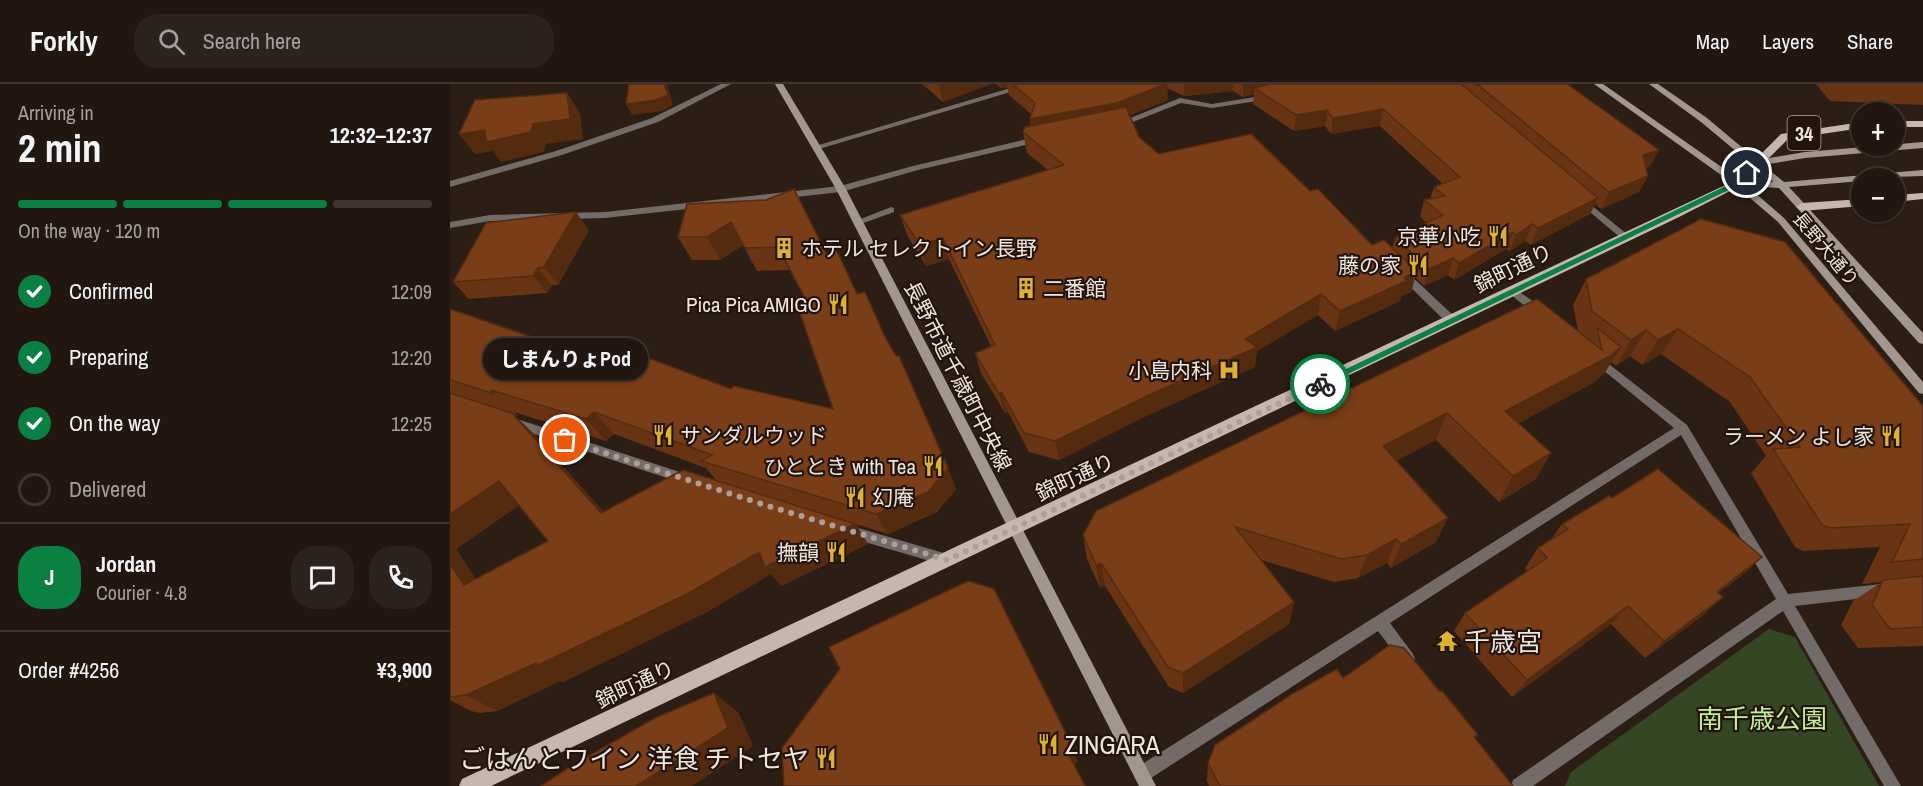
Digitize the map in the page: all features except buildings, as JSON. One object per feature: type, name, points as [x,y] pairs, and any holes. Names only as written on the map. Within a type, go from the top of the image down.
[{"type":"main road","points":[[1905,124],[1923,124]]},
{"type":"main road","name":"34","points":[[1738,183],[1785,136],[1851,127]]},
{"type":"main road","name":"錦町通り","points":[[469,786],[1514,292],[1738,183]]},
{"type":"main road","points":[[1905,198],[1923,196]]},
{"type":"main road","points":[[1802,207],[1851,203]]},
{"type":"street","points":[[450,184],[559,153],[655,120],[727,84]]},
{"type":"street","name":"長野市道千歳町中央線","points":[[779,84],[841,189],[1145,780]]},
{"type":"street","points":[[816,147],[1033,84]]},
{"type":"street","name":"長野大通り","points":[[1598,84],[1738,183],[1781,220],[1923,390]]},
{"type":"street","name":"長野大通り","points":[[1653,84],[1704,120],[1782,185],[1923,340]]},
{"type":"street","points":[[1110,126],[1121,124],[1176,98],[1212,106],[1279,94]]},
{"type":"street","points":[[450,225],[490,218],[605,215],[841,189],[916,168],[1046,138]]},
{"type":"street","points":[[1756,163],[1805,155],[1923,145]]},
{"type":"street","points":[[1738,183],[1782,185],[1923,173]]},
{"type":"street","points":[[1569,189],[1626,237]]},
{"type":"street","points":[[858,222],[891,210]]},
{"type":"street","points":[[1396,268],[1452,321]]},
{"type":"street","points":[[1514,292],[1551,322]]},
{"type":"street","points":[[1586,350],[1683,428],[1893,786]]},
{"type":"street","points":[[501,418],[698,484]]},
{"type":"street","points":[[1145,780],[1380,622],[1683,428]]},
{"type":"street","points":[[840,528],[947,560]]},
{"type":"street","points":[[1519,786],[1785,601],[1900,588]]},
{"type":"street","points":[[1380,622],[1415,668]]},
{"type":"green space","name":"南千歳公園","points":[[1769,629],[1795,637],[1879,786],[1565,786],[1571,772]]},
{"type":"way so far","points":[[565,440],[765,505],[947,560],[1320,384]]},
{"type":"place","name":"京華小吃","points":[[1498,236]]},
{"type":"place","name":"ホテル セレクトイン長野","points":[[784,248]]},
{"type":"place","name":"藤の家","points":[[1418,265]]},
{"type":"place","name":"二番館","points":[[1026,288]]},
{"type":"place","name":"Pica Pica AMIGO","points":[[838,304]]},
{"type":"place","name":"小島内科","points":[[1229,370]]},
{"type":"place","name":"サンダルウッド","points":[[663,435]]},
{"type":"place","name":"ラーメン よし家","points":[[1891,436]]},
{"type":"place","name":"しまんりょPod","points":[[565,440]]},
{"type":"place","name":"ひととき with Tea","points":[[933,466]]},
{"type":"place","name":"幻庵","points":[[855,497]]},
{"type":"place","name":"撫韻","points":[[836,552]]},
{"type":"place","name":"千歳宮","points":[[1447,641]]},
{"type":"place","name":"ZINGARA","points":[[1048,744]]},
{"type":"place","name":"ごはんとワイン 洋食 チトセヤ","points":[[826,758]]},
{"type":"route","points":[[1320,384],[1738,183],[1747,173]]}]
